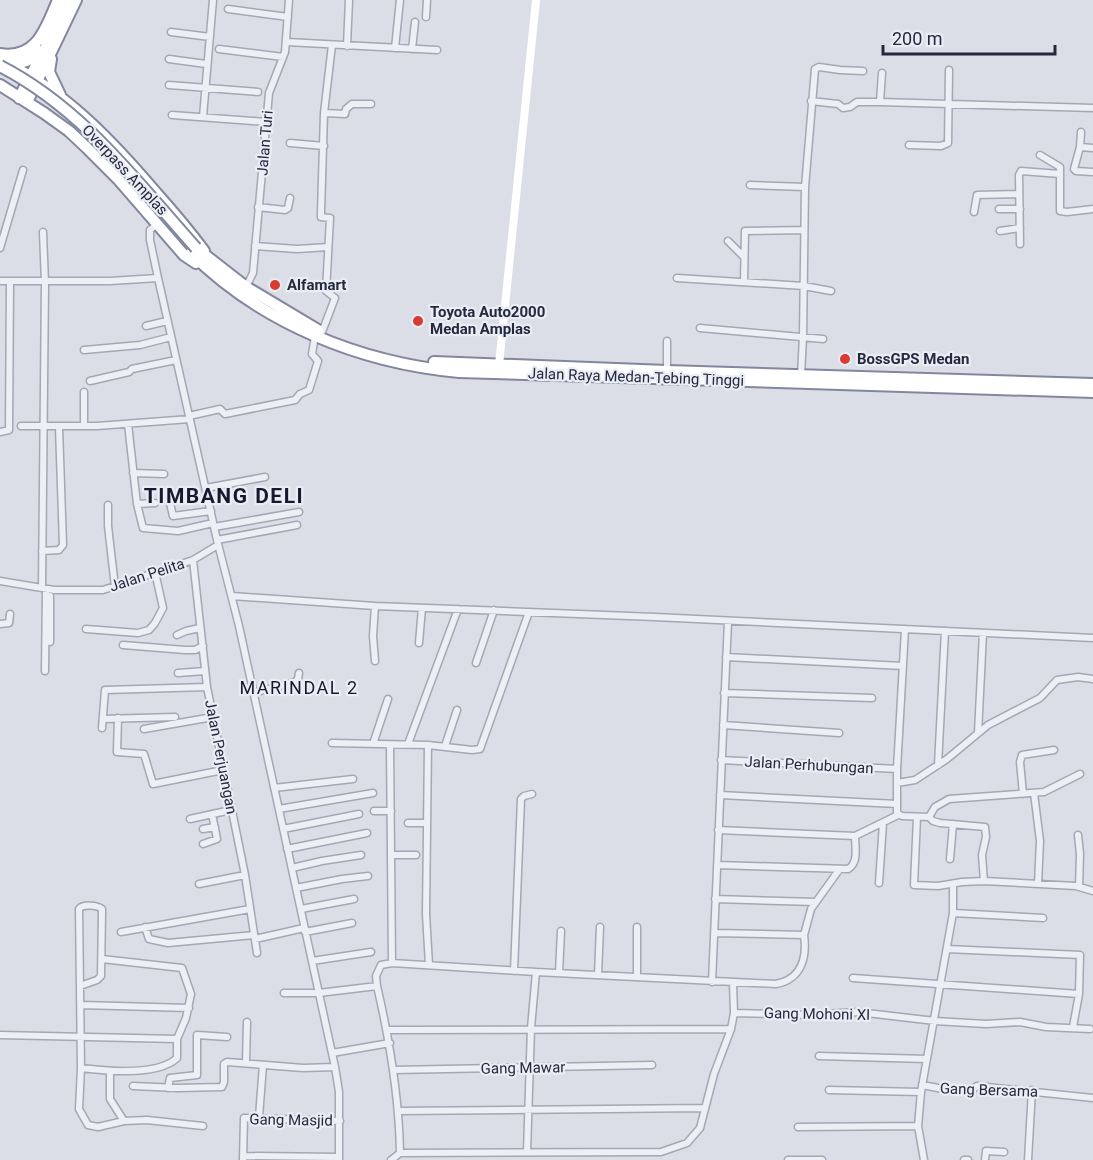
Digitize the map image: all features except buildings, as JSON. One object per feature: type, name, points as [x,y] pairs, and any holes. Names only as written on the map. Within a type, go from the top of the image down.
[{"type":"highway","points":[[1,60],[22,54],[32,48],[58,0]]},
{"type":"highway","points":[[33,79],[68,0]]},
{"type":"highway","points":[[19,98],[54,48],[76,0]]},
{"type":"highway","points":[[1,60],[15,63],[30,60],[37,55],[53,33]]},
{"type":"highway","points":[[54,48],[49,72],[61,98]]},
{"type":"highway","points":[[1,60],[61,98],[110,140],[193,236],[209,265]]},
{"type":"highway","name":"Overpass Amplas","points":[[1,60],[74,115],[126,167],[194,250]]},
{"type":"highway","name":"Overpass Amplas","points":[[0,74],[20,84],[69,121],[121,172],[149,207],[209,265]]},
{"type":"highway","points":[[0,87],[69,131],[118,179],[184,255],[191,261],[209,265]]},
{"type":"highway","name":"Jalan Raya Medan-Tebing Tinggi","points":[[209,265],[319,334],[410,359],[454,364],[1093,384]]},
{"type":"highway","name":"Jalan Raya Medan-Tebing Tinggi","points":[[209,265],[264,309],[319,334],[393,362],[459,372],[1093,392]]},
{"type":"street","points":[[203,117],[213,0]]},
{"type":"street","name":"Jalan Turi","points":[[246,287],[253,273],[266,122],[272,83],[287,42],[289,0]]},
{"type":"street","points":[[347,46],[349,0]]},
{"type":"street","points":[[395,48],[400,0]]},
{"type":"street","points":[[426,17],[427,0]]},
{"type":"street","points":[[499,365],[536,0]]},
{"type":"street","points":[[228,9],[288,17]]},
{"type":"street","points":[[412,49],[415,22]]},
{"type":"street","points":[[171,32],[210,37]]},
{"type":"street","points":[[287,42],[437,50]]},
{"type":"street","points":[[21,426],[128,424],[190,417],[220,409],[224,414],[228,414],[295,400],[300,394],[309,390],[318,361],[312,354],[335,298],[326,291],[330,218],[321,217],[324,113],[332,45]]},
{"type":"street","points":[[219,48],[283,57]]},
{"type":"street","points":[[169,59],[206,64]]},
{"type":"street","points":[[801,375],[805,188],[811,101],[816,67],[863,70]]},
{"type":"street","points":[[909,145],[941,146],[947,144],[949,70]]},
{"type":"street","points":[[880,102],[882,72]]},
{"type":"street","points":[[169,85],[258,92]]},
{"type":"street","points":[[811,101],[838,104],[843,108],[850,107],[857,102],[880,102],[1093,108]]},
{"type":"street","points":[[324,113],[345,114],[346,109],[352,104],[371,104]]},
{"type":"street","points":[[172,115],[266,122]]},
{"type":"street","points":[[1082,132],[1074,170],[1093,172]]},
{"type":"street","points":[[290,143],[324,146]]},
{"type":"street","points":[[1080,147],[1093,148]]},
{"type":"street","points":[[1040,155],[1060,167],[1060,211],[1093,209]]},
{"type":"street","points":[[0,248],[23,170]]},
{"type":"street","points":[[1020,244],[1019,175],[1021,171],[1060,174]]},
{"type":"street","points":[[750,185],[805,188]]},
{"type":"street","points":[[974,212],[977,195],[1019,194]]},
{"type":"street","points":[[258,207],[285,210],[291,198]]},
{"type":"street","points":[[999,209],[1020,209]]},
{"type":"street","points":[[156,225],[150,230],[149,235],[167,321],[217,543],[232,596],[335,1067],[340,1121],[339,1158],[243,1158]]},
{"type":"street","points":[[1000,231],[1020,228]]},
{"type":"street","points":[[744,282],[744,233],[746,230],[804,230]]},
{"type":"street","points":[[43,231],[45,283],[42,550],[50,642]]},
{"type":"street","points":[[728,241],[744,257]]},
{"type":"street","points":[[255,246],[297,249],[328,247]]},
{"type":"street","points":[[0,281],[45,283],[158,278]]},
{"type":"street","points":[[677,278],[804,286],[831,291]]},
{"type":"street","points":[[0,432],[9,430],[10,282]]},
{"type":"street","points":[[146,326],[167,321]]},
{"type":"street","points":[[700,328],[823,339]]},
{"type":"street","points":[[84,350],[131,346],[171,337]]},
{"type":"street","points":[[667,341],[667,371]]},
{"type":"street","points":[[90,381],[176,360]]},
{"type":"street","points":[[84,392],[84,426]]},
{"type":"street","points":[[128,424],[140,522],[146,529],[178,531],[300,512]]},
{"type":"street","points":[[42,550],[59,550],[63,545],[59,427]]},
{"type":"street","points":[[133,474],[164,474]]},
{"type":"street","points":[[206,488],[265,477]]},
{"type":"street","points":[[169,499],[173,516],[211,511]]},
{"type":"street","points":[[137,504],[155,503]]},
{"type":"street","points":[[108,505],[115,587]]},
{"type":"street","points":[[217,543],[297,525]]},
{"type":"street","name":"Jalan Pelita","points":[[0,581],[46,589],[95,591],[115,587],[193,560],[217,543]]},
{"type":"street","name":"Jalan Perjuangan","points":[[193,560],[207,687],[245,875],[257,953]]},
{"type":"street","points":[[86,629],[138,633],[149,630],[163,608],[155,572]]},
{"type":"street","points":[[45,671],[46,589]]},
{"type":"street","points":[[232,596],[375,606],[1093,638]]},
{"type":"street","points":[[375,606],[373,636],[375,661]]},
{"type":"street","points":[[419,643],[422,608]]},
{"type":"street","points":[[408,744],[458,609]]},
{"type":"street","points":[[476,663],[494,610]]},
{"type":"street","points":[[332,743],[428,745],[472,750],[481,747],[529,612]]},
{"type":"street","points":[[0,624],[9,623],[10,614]]},
{"type":"street","points":[[712,982],[728,621]]},
{"type":"street","points":[[177,635],[200,628]]},
{"type":"street","points":[[898,814],[897,769],[905,629]]},
{"type":"street","points":[[938,765],[945,631]]},
{"type":"street","points":[[978,733],[983,633]]},
{"type":"street","points":[[123,645],[185,651],[203,646]]},
{"type":"street","points":[[726,657],[903,666]]},
{"type":"street","points":[[178,673],[206,671]]},
{"type":"street","points":[[253,693],[295,682],[299,673]]},
{"type":"street","points":[[897,783],[915,780],[938,765],[988,725],[1040,698],[1053,683],[1062,678],[1093,679]]},
{"type":"street","points":[[102,728],[105,690],[207,687]]},
{"type":"street","points":[[724,693],[873,698]]},
{"type":"street","points":[[373,744],[388,699]]},
{"type":"street","points":[[445,746],[457,710]]},
{"type":"street","points":[[157,717],[159,728]]},
{"type":"street","points":[[103,719],[175,717]]},
{"type":"street","points":[[144,729],[213,717]]},
{"type":"street","points":[[118,718],[117,751],[144,754],[153,784],[223,770]]},
{"type":"street","points":[[723,725],[839,733]]},
{"type":"street","points":[[390,745],[392,963]]},
{"type":"street","points":[[428,745],[426,914],[429,965]]},
{"type":"street","points":[[1023,794],[1020,762],[1022,755],[1054,750]]},
{"type":"street","name":"Jalan Perhubungan","points":[[721,760],[897,769]]},
{"type":"street","points":[[929,816],[935,807],[948,799],[1044,792],[1080,774]]},
{"type":"street","points":[[274,788],[353,779]]},
{"type":"street","points":[[1034,793],[1040,841],[1038,884]]},
{"type":"street","points":[[279,810],[373,794]]},
{"type":"street","points":[[514,971],[520,805],[522,797],[532,794]]},
{"type":"street","points":[[720,795],[897,804]]},
{"type":"street","points":[[190,819],[231,810]]},
{"type":"street","points":[[374,812],[391,811]]},
{"type":"street","points":[[202,844],[217,839],[212,814]]},
{"type":"street","points":[[283,829],[359,814]]},
{"type":"street","points":[[718,830],[855,836],[898,814],[929,816],[936,822],[986,828],[982,855],[984,881]]},
{"type":"street","points":[[917,817],[914,885],[938,886],[984,881],[1079,886],[1093,891]]},
{"type":"street","points":[[408,823],[426,823]]},
{"type":"street","points":[[879,883],[883,823]]},
{"type":"street","points":[[950,859],[953,824]]},
{"type":"street","points":[[203,829],[215,827]]},
{"type":"street","points":[[287,849],[367,833]]},
{"type":"street","points":[[1078,835],[1079,886]]},
{"type":"street","points":[[717,865],[848,869],[853,866],[855,858],[855,836]]},
{"type":"street","points":[[292,868],[361,855]]},
{"type":"street","points":[[392,855],[416,855]]},
{"type":"street","points":[[400,1153],[399,1111],[394,1070],[377,986],[378,969],[381,965],[392,963],[776,984],[788,980],[798,971],[805,957],[804,935],[809,914],[839,870]]},
{"type":"street","points":[[199,884],[245,875]]},
{"type":"street","points":[[296,888],[368,876]]},
{"type":"street","points":[[924,1160],[918,1126],[921,1088],[953,913],[953,884]]},
{"type":"street","points":[[301,909],[354,899]]},
{"type":"street","points":[[715,899],[816,902]]},
{"type":"street","points":[[80,986],[99,978],[102,959],[102,909],[99,907],[80,906],[78,916],[80,986],[82,1038],[79,1109],[88,1125],[98,1127],[124,1120],[147,1120],[204,1126]]},
{"type":"street","points":[[121,932],[250,909]]},
{"type":"street","points":[[953,913],[1043,918]]},
{"type":"street","points":[[145,927],[149,939],[168,943],[254,937],[352,923]]},
{"type":"street","points":[[597,975],[600,927]]},
{"type":"street","points":[[637,927],[637,977]]},
{"type":"street","points":[[559,973],[561,930]]},
{"type":"street","points":[[715,933],[804,935]]},
{"type":"street","points":[[947,949],[1080,955],[1079,994],[1073,1027]]},
{"type":"street","points":[[312,962],[371,952]]},
{"type":"street","points":[[81,1068],[110,1072],[147,1069],[169,1064],[177,1058],[177,1039],[189,1008],[191,988],[181,967],[102,959]]},
{"type":"street","points":[[527,1152],[531,1028],[536,972]]},
{"type":"street","points":[[852,978],[1079,994]]},
{"type":"street","points":[[391,1160],[400,1153],[661,1152],[682,1145],[690,1140],[700,1128],[714,1074],[731,1029],[734,1013],[734,983]]},
{"type":"street","points":[[284,993],[319,993],[377,986]]},
{"type":"street","points":[[81,1005],[189,1008]]},
{"type":"street","name":"Gang Mohoni XI","points":[[734,1013],[809,1015],[858,1012],[935,1021],[986,1024],[1020,1022],[1046,1027],[1090,1029]]},
{"type":"street","points":[[246,1063],[247,1022]]},
{"type":"street","points":[[387,1030],[731,1029]]},
{"type":"street","points":[[0,1035],[177,1039]]},
{"type":"street","points":[[168,1088],[170,1078],[197,1076],[197,1035],[227,1037]]},
{"type":"street","points":[[332,1053],[390,1042]]},
{"type":"street","points":[[819,1056],[927,1059]]},
{"type":"street","points":[[133,1086],[222,1087],[224,1085],[224,1064],[227,1062],[315,1069],[335,1067]]},
{"type":"street","points":[[259,1117],[263,1065]]},
{"type":"street","name":"Gang Mawar","points":[[394,1070],[652,1065]]},
{"type":"street","points":[[110,1072],[110,1099],[124,1120]]},
{"type":"street","name":"Gang Bersama","points":[[829,1090],[921,1088],[971,1091],[976,1086],[1093,1098]]},
{"type":"street","points":[[1028,1160],[1032,1090]]},
{"type":"street","points":[[399,1111],[704,1108]]},
{"type":"street","name":"Gang Masjid","points":[[243,1158],[243,1119],[259,1117],[340,1121]]},
{"type":"street","points":[[798,1127],[918,1126]]},
{"type":"street","points":[[985,1160],[986,1151],[1004,1152]]},
{"type":"street","points":[[661,1152],[661,1160]]},
{"type":"street","points":[[788,1160],[822,1160]]},
{"type":"place","name":"Alfamart","points":[[275,285]]},
{"type":"place","name":"Toyota Auto2000 Medan Amplas","points":[[418,321]]},
{"type":"place","name":"BossGPS Medan","points":[[845,359]]},
{"type":"district","name":"TIMBANG DELI","points":[[224,496]]},
{"type":"district","name":"MARINDAL 2","points":[[299,688]]}]
